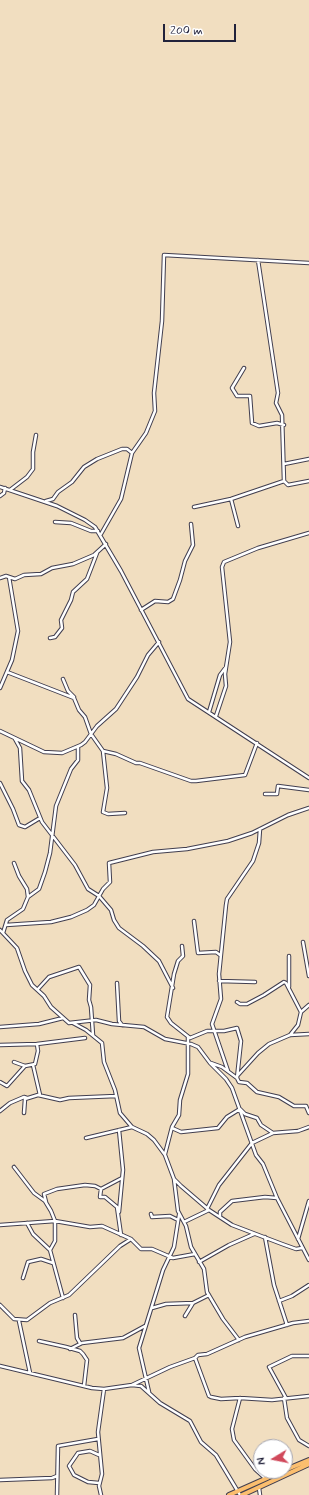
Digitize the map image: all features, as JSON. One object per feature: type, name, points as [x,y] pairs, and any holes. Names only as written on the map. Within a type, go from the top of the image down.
[{"type":"highway","points":[[293,1467],[309,1460]]},
{"type":"highway","points":[[229,1495],[240,1494],[259,1487],[309,1464]]},
{"type":"highway","points":[[240,1494],[266,1479]]},
{"type":"street","points":[[100,533],[121,499],[132,453],[146,433],[156,406],[154,393],[162,321],[164,255],[309,263]]},
{"type":"street","points":[[258,260],[278,393],[276,403],[282,415],[284,426],[284,481]]},
{"type":"street","points":[[244,368],[232,388],[237,396],[250,396],[252,423],[259,426],[277,423],[284,426]]},
{"type":"street","points":[[10,490],[27,477],[33,469],[32,452],[36,435]]},
{"type":"street","points":[[45,502],[53,499],[58,492],[72,482],[84,467],[97,459],[122,449],[127,449],[132,453]]},
{"type":"street","points":[[284,464],[309,459]]},
{"type":"street","points":[[194,507],[231,499],[284,481],[288,484],[309,481]]},
{"type":"street","points":[[0,487],[45,502],[85,520],[100,533],[159,642],[186,696],[192,702],[257,742],[309,778]]},
{"type":"street","points":[[0,496],[4,493],[5,488]]},
{"type":"street","points":[[231,499],[238,526]]},
{"type":"street","points":[[55,522],[71,523],[100,533]]},
{"type":"street","points":[[141,610],[155,601],[168,602],[173,599],[185,561],[193,546],[191,524]]},
{"type":"street","points":[[216,716],[226,686],[226,667],[230,642],[225,609],[222,567],[224,562],[258,548],[309,533]]},
{"type":"street","points":[[50,638],[56,637],[62,628],[61,620],[71,600],[72,593],[75,588],[81,586],[87,578],[97,552],[106,544]]},
{"type":"street","points":[[0,578],[9,577],[15,579],[24,575],[41,574],[52,568],[74,564],[97,552]]},
{"type":"street","points":[[0,688],[12,660],[18,631],[9,577]]},
{"type":"street","points":[[0,731],[15,739],[27,742],[44,752],[62,752],[78,746],[85,742],[97,726],[116,709],[137,677],[148,655],[159,642]]},
{"type":"street","points":[[209,712],[220,675],[226,667]]},
{"type":"street","points":[[7,672],[74,698]]},
{"type":"street","points":[[62,678],[74,698],[79,710],[85,717],[92,734],[103,752],[107,788],[103,812],[108,814],[125,813]]},
{"type":"street","points":[[15,739],[20,748],[22,780],[29,790],[40,818],[75,866],[88,889],[99,896],[111,910],[114,920],[119,928],[143,946],[159,961],[173,988]]},
{"type":"street","points":[[103,752],[116,754],[136,764],[140,763],[191,781],[196,781],[245,775],[257,742]]},
{"type":"street","points":[[28,897],[39,889],[50,853],[56,806],[71,769],[78,760],[78,746]]},
{"type":"street","points":[[0,783],[19,825],[25,827],[40,818]]},
{"type":"street","points":[[265,794],[277,794],[278,786],[309,790]]},
{"type":"street","points":[[6,925],[51,922],[71,917],[90,908],[110,882],[110,863],[153,852],[187,849],[228,841],[260,829],[288,815],[309,808]]},
{"type":"street","points":[[228,1072],[214,1030],[213,1020],[221,999],[219,982],[220,955],[227,899],[253,861],[259,843],[260,829]]},
{"type":"street","points":[[3,933],[9,918],[23,909],[28,897],[27,889],[19,876],[14,863]]},
{"type":"street","points":[[194,921],[198,953],[216,952],[220,955]]},
{"type":"street","points":[[0,930],[17,948],[28,979],[38,989],[51,1007],[68,1023],[93,1020],[144,1027],[169,1041],[198,1047],[226,1079],[240,1110],[252,1143],[277,1198],[309,1260]]},
{"type":"street","points":[[303,942],[309,976]]},
{"type":"street","points":[[182,946],[183,956],[177,964],[167,1017],[171,1023],[188,1037],[193,1038],[214,1030],[224,1031],[236,1028],[239,1029],[241,1041],[237,1078]]},
{"type":"street","points":[[289,956],[289,987]]},
{"type":"street","points":[[38,989],[49,977],[79,967],[90,985],[89,1000],[93,1020],[94,1036]]},
{"type":"street","points":[[219,982],[255,982]]},
{"type":"street","points":[[237,1002],[240,1004],[247,1004],[284,982],[289,987],[301,1012]]},
{"type":"street","points":[[117,983],[119,1021],[124,1025]]},
{"type":"street","points":[[290,1035],[298,1024],[301,1012],[309,1005]]},
{"type":"street","points":[[0,1027],[39,1024],[64,1018]]},
{"type":"street","points":[[72,1022],[102,1043],[104,1062],[116,1096],[120,1113],[132,1127],[147,1134],[165,1155],[174,1179],[175,1197],[179,1215],[184,1222],[195,1254],[204,1269],[206,1290],[223,1319],[239,1340]]},
{"type":"street","points":[[237,1078],[242,1070],[265,1047],[290,1035],[309,1034]]},
{"type":"street","points":[[165,1155],[169,1146],[172,1128],[179,1115],[180,1100],[188,1071],[188,1037]]},
{"type":"street","points":[[0,1044],[37,1044],[84,1038]]},
{"type":"street","points":[[14,1062],[25,1066],[36,1063],[37,1044]]},
{"type":"street","points":[[210,1062],[237,1078],[239,1082],[244,1082],[257,1092],[279,1097],[294,1106],[306,1106],[309,1113]]},
{"type":"street","points":[[33,1065],[40,1095]]},
{"type":"street","points":[[0,1082],[7,1086],[25,1066]]},
{"type":"street","points":[[226,1079],[231,1074]]},
{"type":"street","points":[[0,1111],[24,1097],[27,1098],[40,1095],[60,1100],[116,1096]]},
{"type":"street","points":[[24,1113],[25,1101],[27,1098]]},
{"type":"street","points":[[172,1128],[181,1132],[218,1128],[227,1117],[240,1110]]},
{"type":"street","points":[[240,1110],[245,1114],[257,1118],[261,1125],[272,1133]]},
{"type":"street","points":[[86,1138],[132,1127]]},
{"type":"street","points":[[184,1222],[208,1209],[218,1185],[252,1143],[272,1133],[298,1131],[309,1127]]},
{"type":"street","points":[[119,1130],[122,1178],[119,1212],[121,1235]]},
{"type":"street","points":[[14,1167],[34,1193],[47,1204]]},
{"type":"street","points":[[101,1189],[122,1178]]},
{"type":"street","points":[[174,1179],[208,1209],[232,1225],[289,1246],[302,1248]]},
{"type":"street","points":[[50,1250],[55,1241],[55,1221],[44,1194],[57,1189],[85,1185],[95,1186],[101,1189]]},
{"type":"street","points":[[101,1189],[100,1197],[105,1197],[115,1204],[119,1212]]},
{"type":"street","points":[[221,1218],[220,1212],[232,1200],[265,1196],[277,1198]]},
{"type":"street","points":[[298,1239],[309,1201]]},
{"type":"street","points":[[151,1214],[152,1217],[170,1216],[178,1220]]},
{"type":"street","points":[[149,1393],[144,1365],[139,1352],[145,1326],[163,1270],[170,1257],[176,1240],[179,1215]]},
{"type":"street","points":[[0,1225],[55,1221],[90,1227],[102,1226],[131,1239],[141,1249],[152,1249],[175,1258],[195,1254]]},
{"type":"street","points":[[27,1223],[33,1234],[50,1250],[63,1298]]},
{"type":"street","points":[[199,1262],[229,1245],[255,1234]]},
{"type":"street","points":[[264,1236],[274,1285],[287,1325]]},
{"type":"street","points":[[0,1305],[11,1318],[19,1321],[27,1320],[50,1303],[63,1298],[97,1270],[120,1246],[131,1239]]},
{"type":"street","points":[[23,1278],[28,1262],[41,1259],[49,1260],[54,1265]]},
{"type":"street","points":[[279,1301],[292,1296],[309,1285]]},
{"type":"street","points":[[152,1308],[166,1304],[193,1303],[209,1295]]},
{"type":"street","points":[[185,1316],[193,1303]]},
{"type":"street","points":[[75,1315],[77,1338],[80,1343]]},
{"type":"street","points":[[19,1321],[30,1373]]},
{"type":"street","points":[[132,1385],[195,1358],[198,1355],[207,1354],[239,1340],[287,1325],[309,1321]]},
{"type":"street","points":[[70,1349],[80,1343],[123,1338],[145,1326]]},
{"type":"street","points":[[40,1341],[80,1351],[86,1358],[84,1386]]},
{"type":"street","points":[[309,1356],[292,1356],[268,1367],[285,1398],[287,1418],[300,1440],[309,1446]]},
{"type":"street","points":[[195,1358],[209,1396],[220,1399],[240,1398],[272,1400],[309,1396]]},
{"type":"street","points":[[0,1366],[84,1386],[104,1389],[132,1385],[141,1386],[160,1403],[190,1421],[201,1442],[216,1455],[240,1494]]},
{"type":"street","points":[[101,1495],[99,1483],[102,1474],[98,1439],[102,1394],[104,1389]]},
{"type":"street","points":[[240,1398],[232,1429],[234,1440],[253,1466]]},
{"type":"street","points":[[57,1495],[58,1446],[98,1439]]},
{"type":"street","points":[[99,1455],[90,1451],[78,1453],[69,1466],[74,1475],[88,1482],[99,1483]]},
{"type":"street","points":[[0,1480],[52,1478],[57,1476]]},
{"type":"street","points":[[259,1487],[260,1495]]}]
